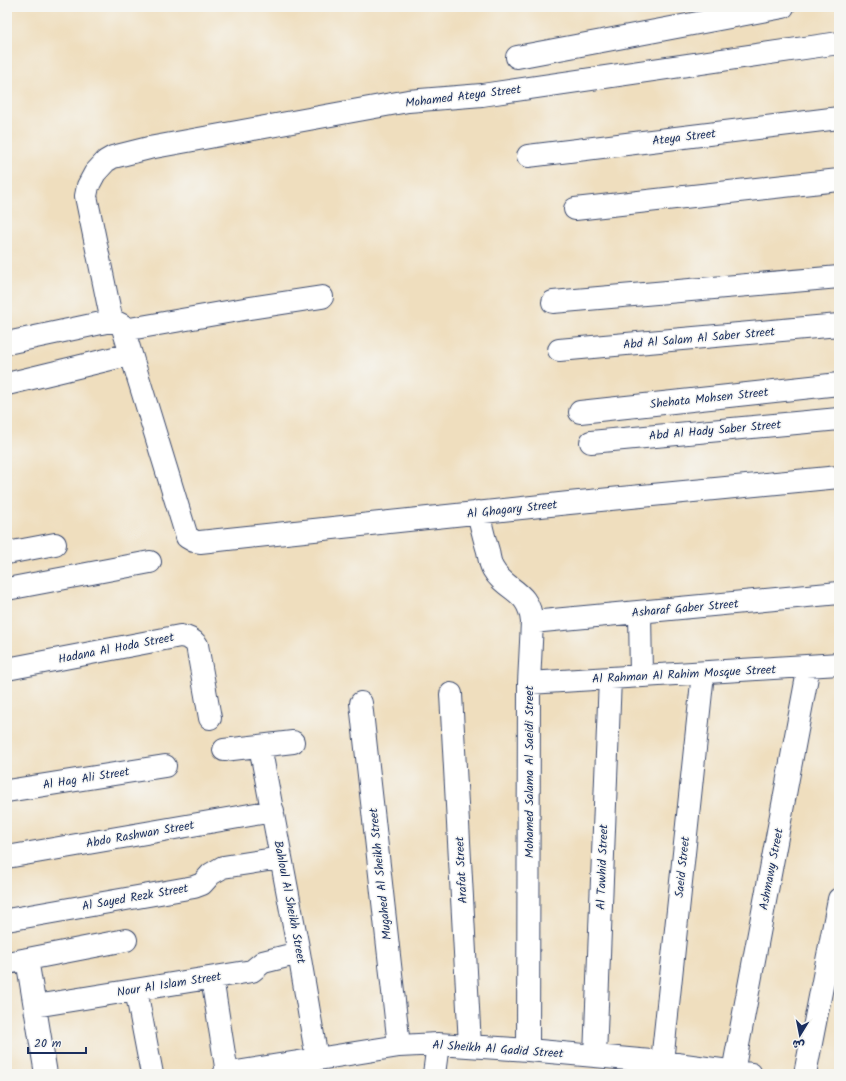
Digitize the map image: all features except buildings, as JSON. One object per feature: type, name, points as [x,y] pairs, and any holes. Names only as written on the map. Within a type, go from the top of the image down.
[{"type":"street","points":[[517,57],[783,7]]},
{"type":"street","name":"Mohamed Ateya Street","points":[[118,326],[86,196],[88,186],[95,173],[110,158],[149,148],[408,102],[482,95],[839,43]]},
{"type":"street","name":"Ateya Street","points":[[528,156],[839,118]]},
{"type":"street","points":[[575,209],[839,180]]},
{"type":"street","points":[[552,302],[839,277]]},
{"type":"street","points":[[7,343],[322,297]]},
{"type":"street","name":"Abd Al Salam Al Saber Street","points":[[560,350],[839,325]]},
{"type":"street","points":[[7,384],[131,354],[118,326]]},
{"type":"street","name":"Al Ghagary Street","points":[[131,354],[186,537],[194,541],[211,542],[478,512],[839,477]]},
{"type":"street","name":"Shehata Mohsen Street","points":[[580,412],[839,384]]},
{"type":"street","name":"Abd Al Hady Saber Street","points":[[591,442],[839,419]]},
{"type":"street","name":"Mohamed Salama Al Saeidi Street","points":[[478,512],[492,568],[498,577],[520,593],[531,612],[532,622],[529,683],[528,1050]]},
{"type":"street","points":[[7,553],[56,544]]},
{"type":"street","points":[[7,589],[150,562]]},
{"type":"street","name":"Asharaf Gaber Street","points":[[532,622],[839,593]]},
{"type":"street","points":[[640,612],[641,676]]},
{"type":"street","name":"Hadana Al Hoda Street","points":[[7,669],[180,636],[187,637],[197,645],[210,718]]},
{"type":"street","name":"Al Rahman Al Rahim Mosque Street","points":[[529,683],[839,664]]},
{"type":"street","name":"Ashmawy Street","points":[[745,1073],[809,666]]},
{"type":"street","name":"Saeid Street","points":[[664,1068],[703,672]]},
{"type":"street","name":"Al Tawhid Street","points":[[595,1056],[610,678]]},
{"type":"street","name":"Arafat Street","points":[[451,694],[470,1045]]},
{"type":"street","name":"Mugahed Al Sheikh Street","points":[[361,703],[399,1046]]},
{"type":"street","points":[[224,750],[293,742]]},
{"type":"street","name":"Bahloul Al Sheikh Street","points":[[260,746],[299,953],[305,1065]]},
{"type":"street","name":"Al Hag Ali Street","points":[[7,791],[165,766]]},
{"type":"street","name":"Abdo Rashwan Street","points":[[7,857],[273,811]]},
{"type":"street","name":"Al Sayed Rezk Street","points":[[7,920],[194,887],[202,884],[211,874],[223,867],[281,858]]},
{"type":"street","points":[[804,1074],[839,899]]},
{"type":"street","points":[[46,1074],[35,1006],[17,961],[126,940]]},
{"type":"street","name":"Nour Al Islam Street","points":[[35,1006],[252,971],[263,962],[299,953]]},
{"type":"street","points":[[212,978],[235,1073]]},
{"type":"street","points":[[136,990],[152,1074]]},
{"type":"street","points":[[434,1074],[438,1044]]},
{"type":"street","name":"Al Sheikh Al Gadid Street","points":[[235,1073],[305,1065],[399,1046],[438,1044],[470,1045],[595,1056],[664,1068],[745,1073]]}]
